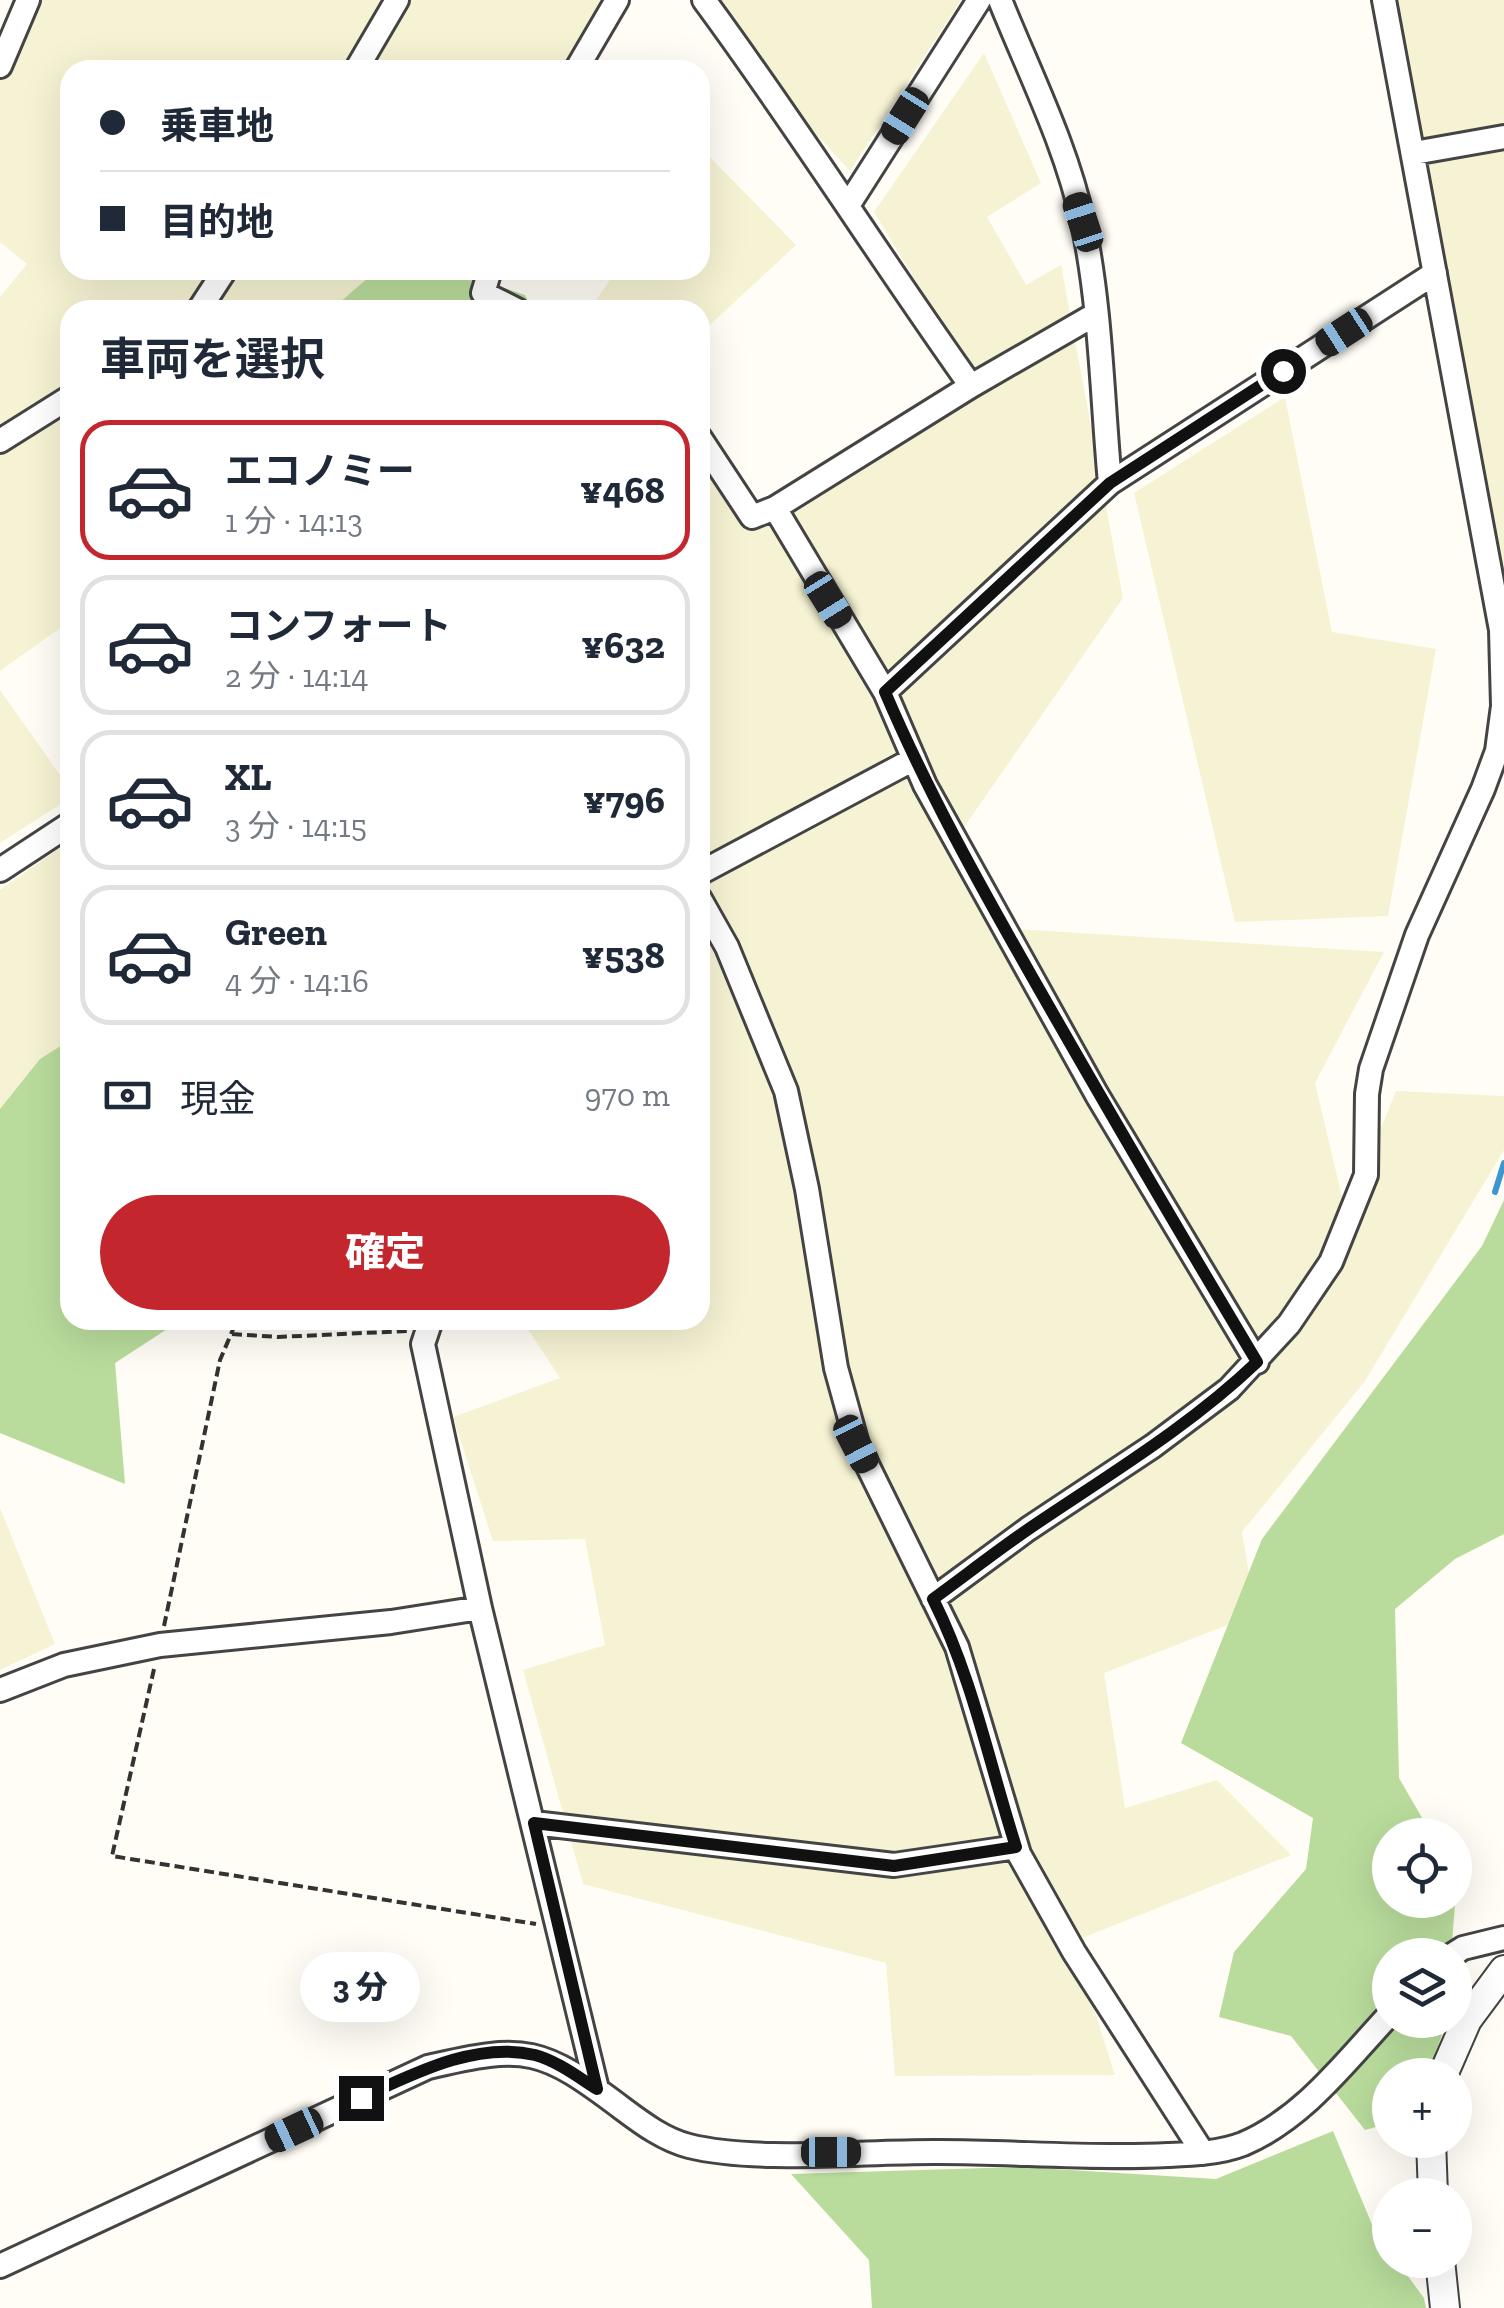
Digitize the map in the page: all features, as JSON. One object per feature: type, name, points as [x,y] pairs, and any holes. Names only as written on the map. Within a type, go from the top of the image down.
[{"type":"street","points":[[0,66],[28,0]]},
{"type":"street","points":[[362,60],[397,0]]},
{"type":"street","points":[[582,60],[617,0]]},
{"type":"street","points":[[704,0],[850,204],[900,287],[971,386]]},
{"type":"street","points":[[850,204],[979,0]]},
{"type":"street","points":[[1000,0],[1056,140],[1083,222],[1096,314],[1110,483]]},
{"type":"street","points":[[933,1599],[1028,1529],[1153,1446],[1229,1388],[1289,1324],[1331,1262],[1366,1175],[1366,1094],[1371,1069],[1417,935],[1483,790],[1497,750],[1503,706],[1501,630],[1384,0]]},
{"type":"street","points":[[1414,153],[1504,138]]},
{"type":"street","points":[[885,692],[1110,483],[1435,273]]},
{"type":"street","points":[[487,280],[483,293],[497,300]]},
{"type":"street","points":[[710,453],[752,517],[775,508],[971,386],[1096,314]]},
{"type":"street","points":[[0,440],[60,403]]},
{"type":"street","points":[[775,508],[885,692],[976,880],[1097,1095],[1257,1362]]},
{"type":"street","points":[[710,868],[914,758]]},
{"type":"street","points":[[0,870],[60,831]]},
{"type":"street","points":[[710,916],[727,947],[786,1091],[807,1190],[836,1368],[856,1444],[957,1647],[1016,1847],[1074,1952],[1203,2153]]},
{"type":"street","points":[[428,1330],[423,1344],[480,1608],[597,2089]]},
{"type":"street","points":[[0,1690],[64,1665],[160,1645],[391,1622],[480,1608]]},
{"type":"street","points":[[534,1823],[894,1866],[1016,1847]]},
{"type":"street","points":[[1472,1948],[1504,1938]]},
{"type":"street","points":[[1450,2058],[1466,2020],[1504,1970]]},
{"type":"street","points":[[0,2266],[428,2068],[496,2052],[531,2054],[570,2072],[649,2128],[686,2145],[729,2152],[1121,2157],[1203,2153],[1242,2144],[1305,2105],[1372,2033]]},
{"type":"street","points":[[1442,2278],[1445,2308]]},
{"type":"path","points":[[234,1330],[220,1360],[112,1856],[253,1882],[558,1927]]},
{"type":"path","points":[[232,1334],[278,1337],[367,1330]]},
{"type":"shaded area","points":[[38,0],[625,0],[580,60],[60,60],[60,280],[440,280],[436,300],[60,300],[60,628],[0,671],[0,297],[27,264],[0,242],[0,63]]},
{"type":"shaded area","points":[[695,0],[961,0],[850,171]]},
{"type":"shaded area","points":[[1388,0],[1504,0],[1504,612]]},
{"type":"shaded area","points":[[984,53],[1041,183],[987,217],[1026,285],[1061,265],[1123,598],[962,830],[1015,929],[1384,952],[1315,1083],[1346,1214],[1396,1091],[1504,1096],[1504,1150],[1365,1381],[1242,1532],[1256,1614],[1104,1673],[1125,1808],[1217,1780],[1291,1855],[1072,1942],[1115,2075],[895,2076],[886,1963],[583,1884],[523,1670],[605,1645],[585,1539],[493,1541],[453,1417],[560,1378],[529,1330],[710,1330],[710,455],[744,514],[979,385],[874,212]]},
{"type":"shaded area","points":[[710,157],[796,245],[710,325],[710,300],[596,300],[610,280],[710,280]]},
{"type":"shaded area","points":[[1285,397],[1332,632],[1436,649],[1388,916],[1235,922],[1134,493]]},
{"type":"shaded area","points":[[0,690],[60,775],[60,804],[0,843]]},
{"type":"shaded area","points":[[60,848],[60,1113],[0,1146],[0,890]]},
{"type":"shaded area","points":[[0,1508],[55,1644],[0,1670]]},
{"type":"green space","points":[[366,280],[481,280],[525,295],[528,300],[342,300]]},
{"type":"green space","points":[[60,1046],[60,1330],[166,1330],[115,1363],[125,1484],[0,1433],[0,1109],[40,1059]]},
{"type":"green space","points":[[1504,1200],[1504,1534],[1455,1559],[1395,1609],[1399,1778],[1422,1818],[1372,1818],[1372,1918],[1454,1918],[1452,1938],[1372,1938],[1372,2038],[1441,2038],[1434,2058],[1372,2058],[1372,2128],[1365,2130],[1291,2036],[1219,2017],[1234,1952],[1306,1869],[1313,1818],[1181,1743],[1262,1539],[1482,1246]]},
{"type":"green space","points":[[1333,2131],[1372,2224],[1372,2278],[1409,2278],[1424,2298],[1426,2308],[872,2308],[869,2260],[791,2174],[1021,2167],[1216,2179]]},
{"type":"waterway","points":[[1495,1192],[1504,1163]]},
{"type":"route","points":[[361,2098],[428,2068],[496,2052],[545,2059],[597,2089],[534,1823],[571,1824],[894,1866],[1016,1847],[975,1698],[957,1647],[933,1599],[1028,1529],[1153,1446],[1257,1362],[1097,1095],[976,880],[925,784],[885,692],[1110,483],[1283,371]]}]
